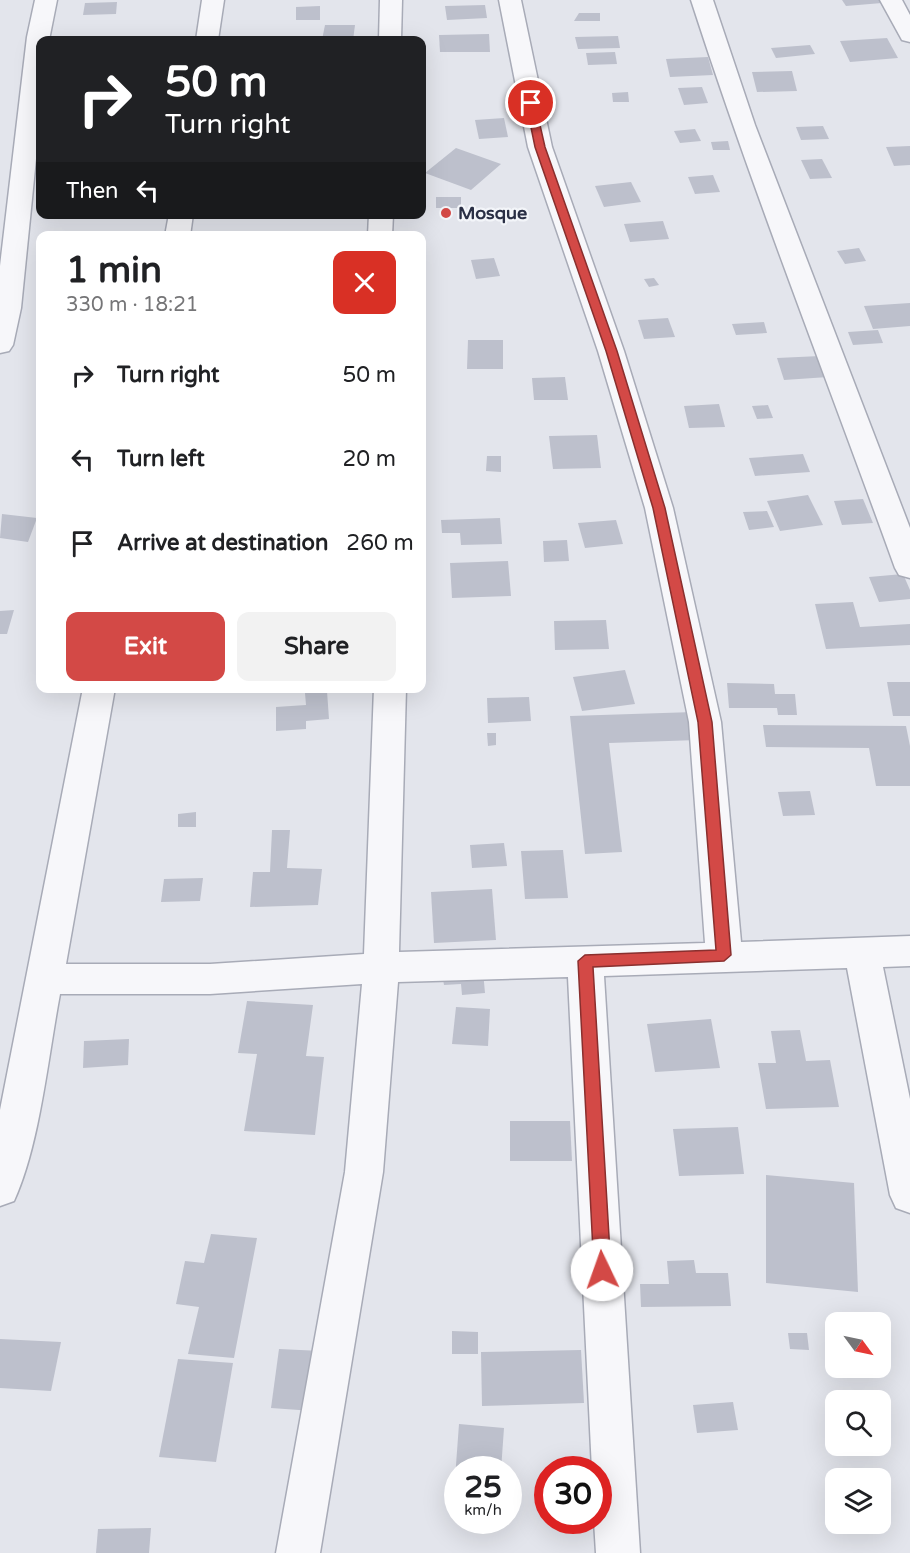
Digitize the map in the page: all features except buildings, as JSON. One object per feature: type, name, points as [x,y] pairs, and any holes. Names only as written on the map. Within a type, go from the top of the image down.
[{"type":"street","points":[[39,36],[46,0]]},
{"type":"street","points":[[208,36],[213,0]]},
{"type":"street","points":[[390,36],[391,0]]},
{"type":"street","points":[[510,0],[540,147],[611,351],[659,508],[705,722],[724,955]]},
{"type":"street","points":[[702,0],[743,125],[831,352],[910,568]]},
{"type":"street","points":[[891,0],[910,35]]},
{"type":"street","points":[[0,345],[8,308],[36,63]]},
{"type":"street","points":[[0,1188],[12,1146],[76,819],[98,693]]},
{"type":"street","points":[[298,1553],[364,1172],[381,968],[390,693]]},
{"type":"street","points":[[862,951],[910,1195]]},
{"type":"street","points":[[44,979],[210,979],[381,968],[724,955],[910,951]]},
{"type":"street","points":[[585,961],[618,1553]]},
{"type":"place","name":"Mosque","points":[[446,213]]},
{"type":"route","points":[[531,103],[540,147],[611,351],[659,508],[705,722],[724,955],[585,961],[602,1270]]}]
